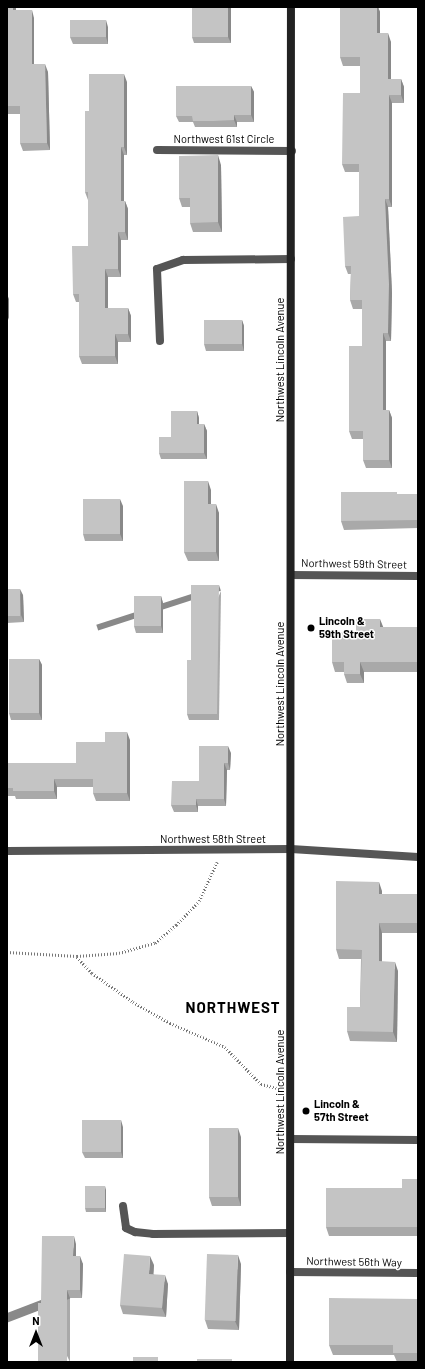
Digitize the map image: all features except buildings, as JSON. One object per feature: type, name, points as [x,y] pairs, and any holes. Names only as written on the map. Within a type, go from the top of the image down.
[{"type":"street","name":"Northwest Lincoln Avenue","points":[[290,1362],[291,7]]},
{"type":"street","name":"Northwest 61st Circle","points":[[157,150],[292,151]]},
{"type":"street","points":[[160,341],[157,269],[183,260],[291,259]]},
{"type":"street","name":"Northwest 59th Street","points":[[291,575],[418,576]]},
{"type":"street","name":"Northwest 58th Street","points":[[7,851],[291,849],[418,858]]},
{"type":"street","points":[[291,1139],[418,1140]]},
{"type":"street","points":[[123,1206],[126,1228],[135,1232],[153,1234],[290,1233]]},
{"type":"street","name":"Northwest 56th Way","points":[[290,1272],[418,1273]]},
{"type":"path","points":[[7,952],[77,956],[119,953],[155,943],[176,925],[198,901],[224,850]]},
{"type":"path","points":[[77,956],[92,973],[133,1002],[170,1023],[225,1047],[260,1084],[291,1091]]},
{"type":"place","name":"Lincoln & 59th Street","points":[[311,628]]},
{"type":"place","name":"Lincoln & 57th Street","points":[[306,1111]]},
{"type":"district","name":"NORTHWEST","points":[[233,1008]]}]
